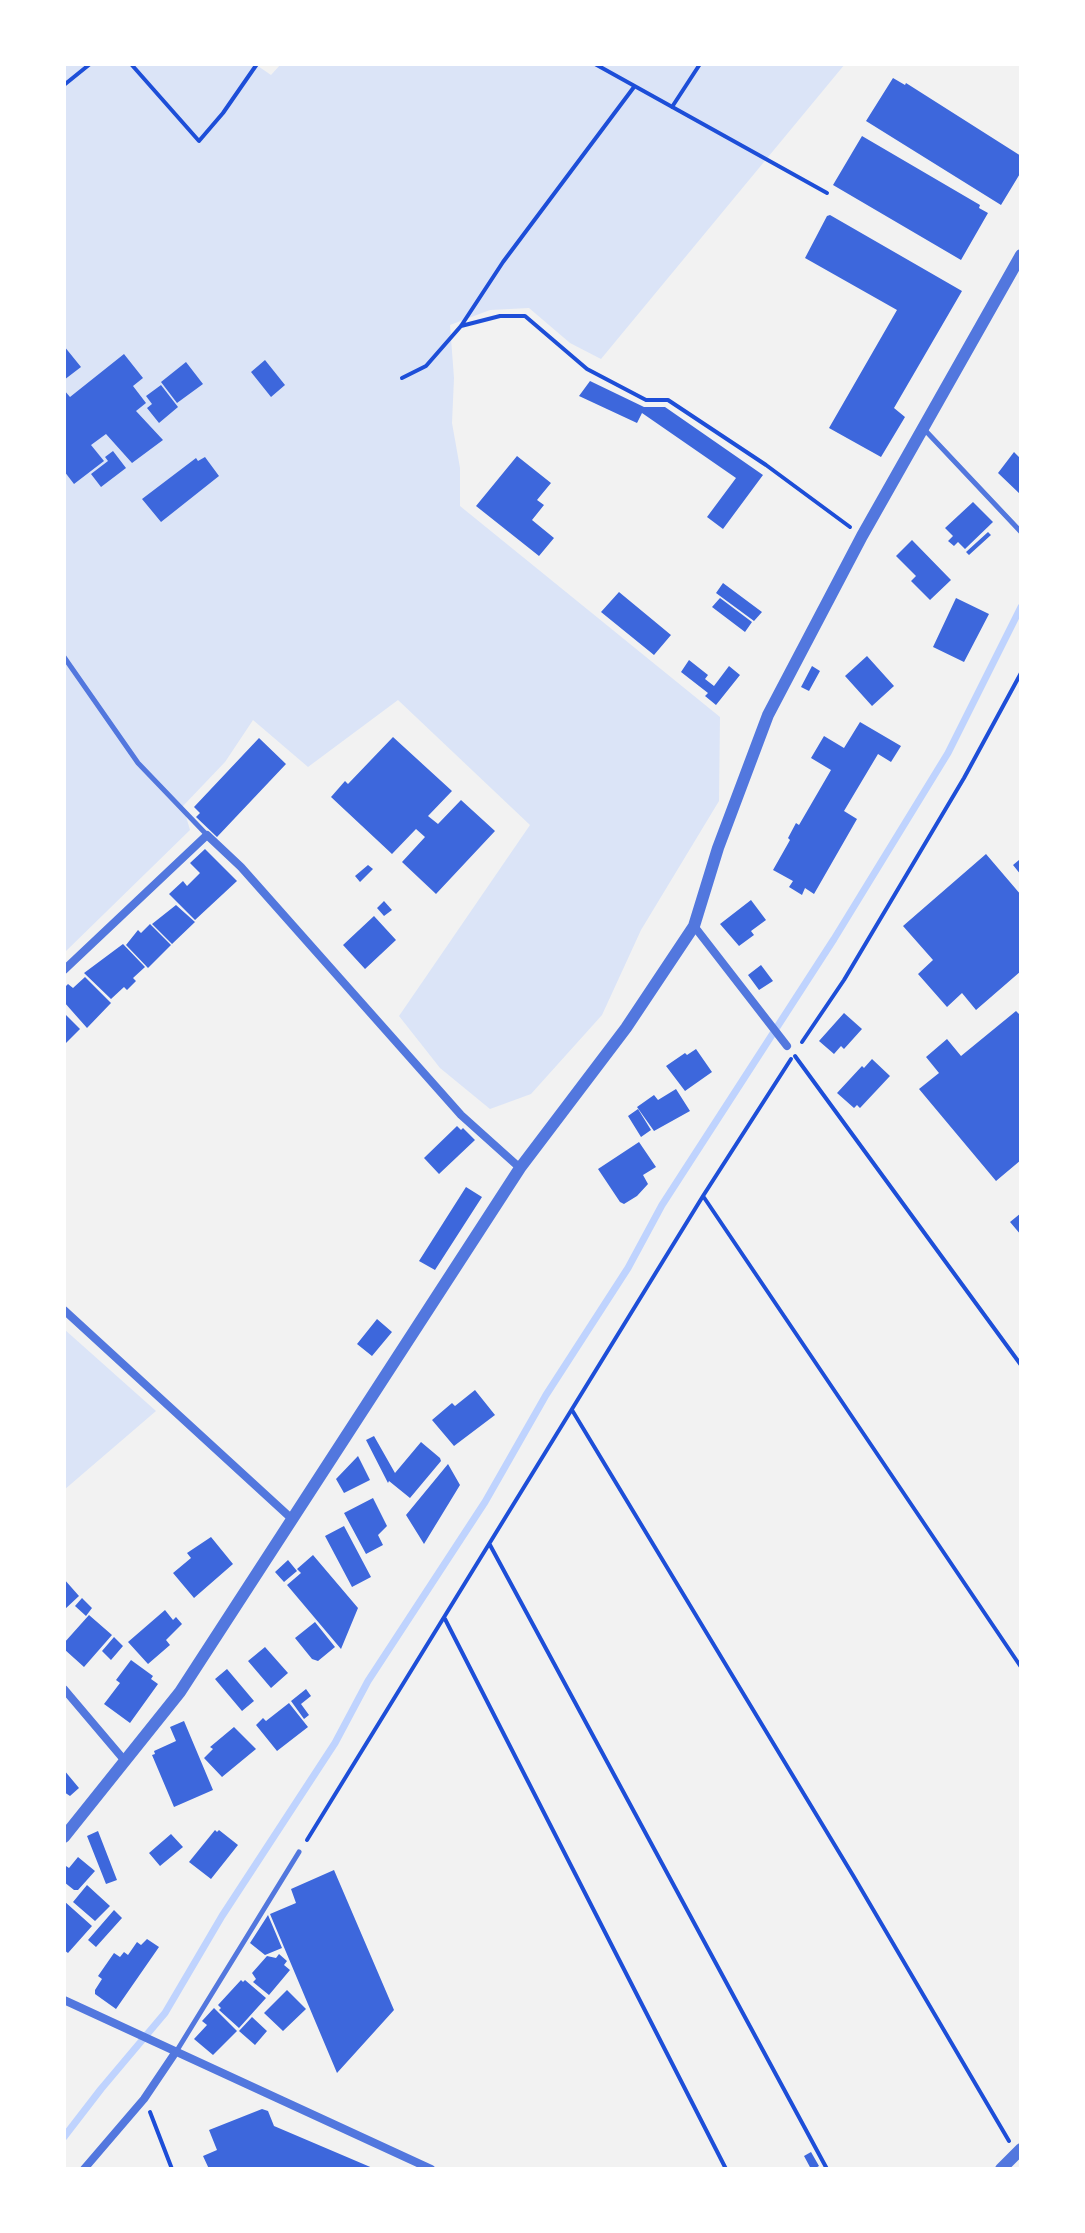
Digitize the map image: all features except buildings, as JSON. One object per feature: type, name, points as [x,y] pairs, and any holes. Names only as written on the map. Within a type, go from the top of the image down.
[{"type":"street","points":[[65,1833],[180,1692],[520,1168],[626,1028],[694,926],[718,848],[768,715],[862,536],[1021,255]]},
{"type":"street","points":[[64,970],[207,835],[241,867],[461,1115],[520,1168]]},
{"type":"street","points":[[694,926],[787,1046]]},
{"type":"street","points":[[64,1310],[292,1519]]},
{"type":"street","points":[[64,1689],[125,1761]]},
{"type":"street","points":[[64,2000],[431,2169]]},
{"type":"street","points":[[84,2169],[144,2099],[171,2051]]},
{"type":"street","points":[[1001,2169],[1020,2150]]},
{"type":"lane","points":[[922,427],[1021,532]]},
{"type":"lane","points":[[64,657],[138,763],[207,835]]},
{"type":"lane","points":[[171,2051],[299,1852]]},
{"type":"path","points":[[64,85],[90,64]]},
{"type":"path","points":[[131,64],[199,141],[257,64]]},
{"type":"path","points":[[595,64],[827,193]]},
{"type":"path","points":[[672,107],[700,64]]},
{"type":"path","points":[[402,378],[426,366],[461,326],[503,262],[634,87]]},
{"type":"path","points":[[461,326],[500,316],[525,316],[587,369],[646,400],[668,400],[766,465],[862,536]]},
{"type":"path","points":[[803,1042],[844,980],[964,778],[1021,673]]},
{"type":"path","points":[[787,1046],[1021,1365]]},
{"type":"path","points":[[299,1852],[703,1196],[794,1055]]},
{"type":"path","points":[[703,1196],[1021,1667]]},
{"type":"path","points":[[572,1409],[1008,2139],[1020,2150]]},
{"type":"path","points":[[490,1545],[827,2169]]},
{"type":"path","points":[[445,1618],[726,2169]]},
{"type":"path","points":[[144,2099],[172,2169]]},
{"type":"shaded area","points":[[64,64],[255,64],[271,75],[281,64],[845,64],[601,359],[570,343],[529,308],[490,310],[450,325],[454,378],[452,423],[460,468],[460,506],[720,717],[719,801],[641,930],[602,1015],[531,1094],[490,1109],[440,1068],[399,1016],[530,825],[398,700],[308,767],[253,720],[225,762],[183,806],[190,830],[64,953]]},
{"type":"shaded area","points":[[64,1329],[156,1411],[64,1490]]},
{"type":"waterway","points":[[64,2137],[165,2013],[222,1916],[335,1743],[368,1681],[485,1502],[546,1395],[628,1268],[662,1205],[834,939],[948,753],[1021,607]]}]
